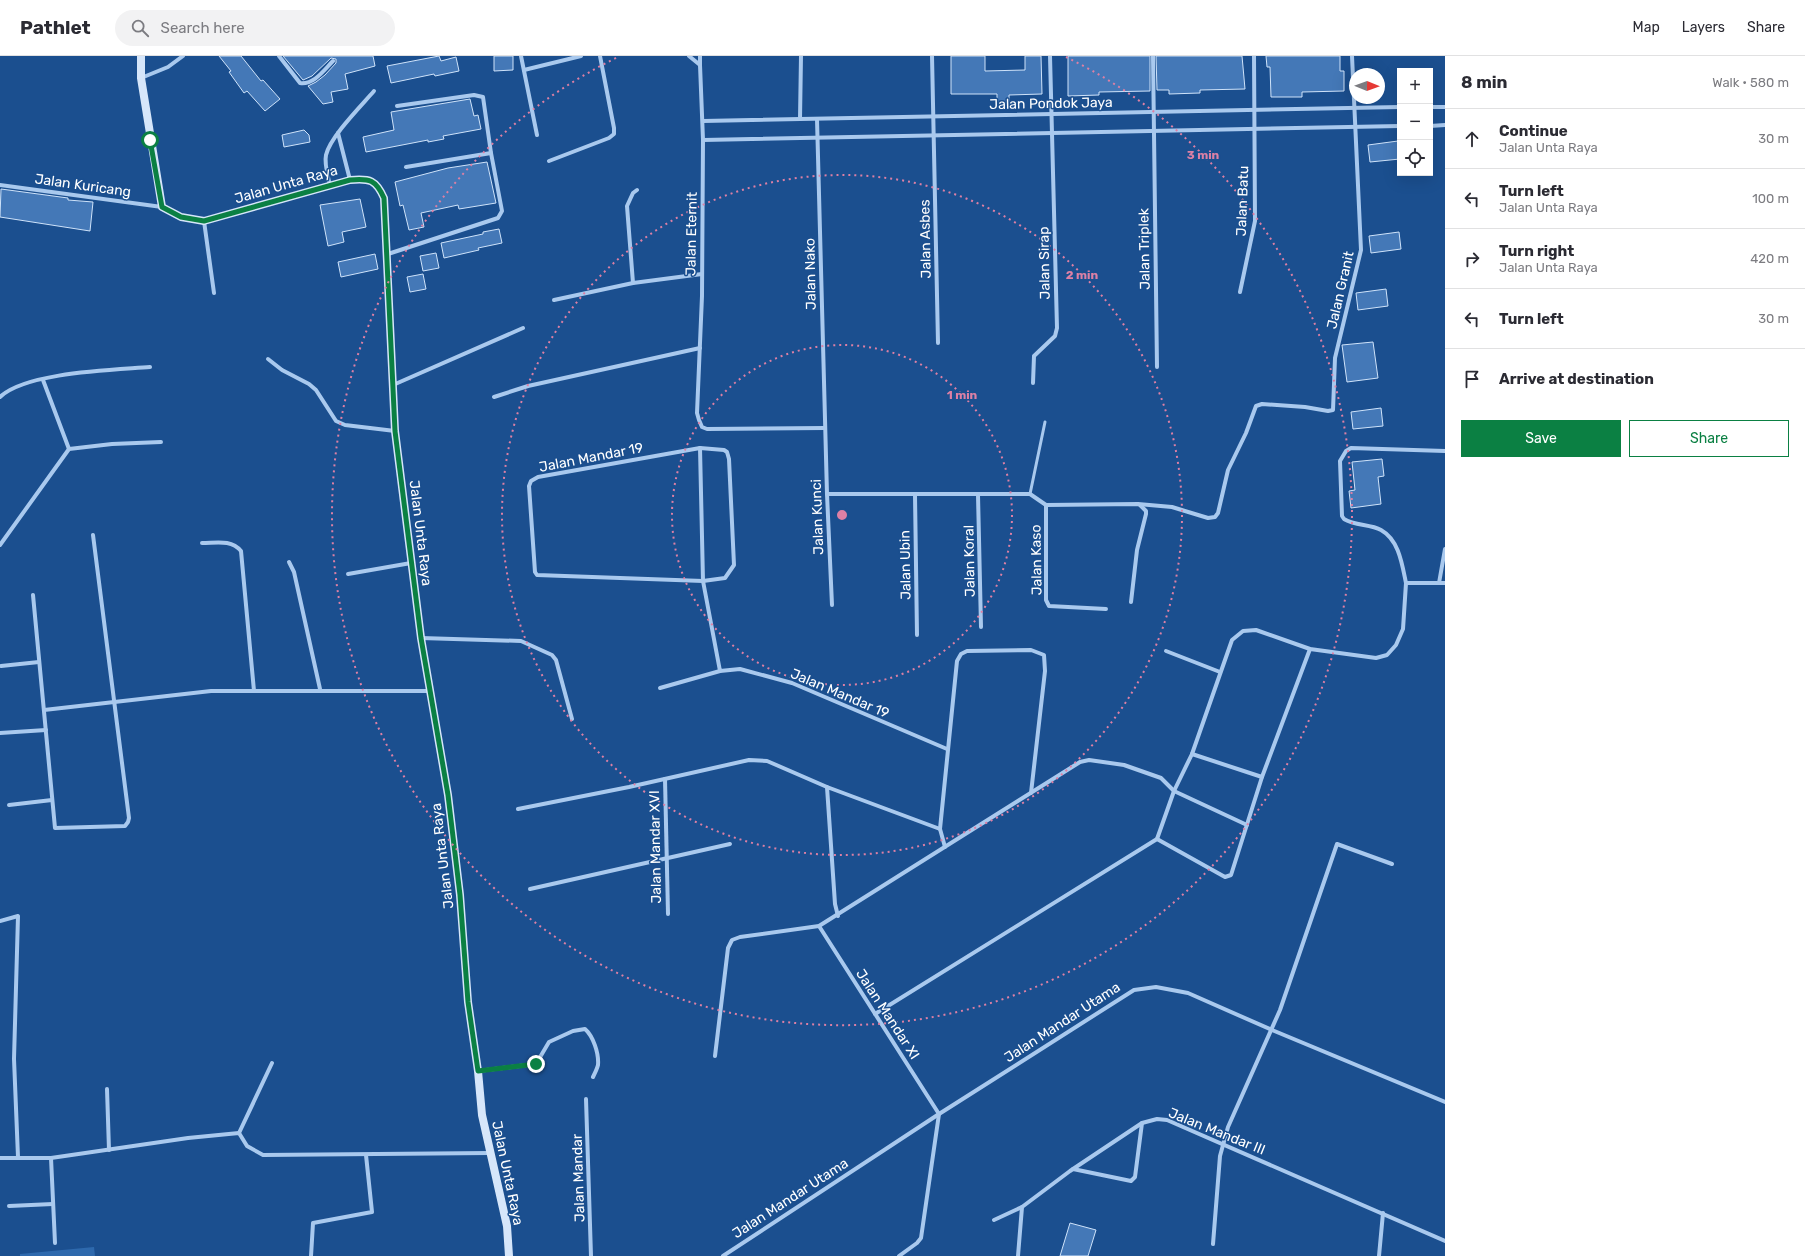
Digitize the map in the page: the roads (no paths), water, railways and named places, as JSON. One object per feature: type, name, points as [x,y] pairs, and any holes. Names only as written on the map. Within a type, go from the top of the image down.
[{"type":"street","points":[[140,56],[141,78],[162,207]]},
{"type":"street","points":[[141,78],[168,67],[183,56]]},
{"type":"street","points":[[279,56],[300,83],[306,84],[311,82],[333,61]]},
{"type":"street","points":[[521,56],[537,134]]},
{"type":"street","points":[[524,70],[581,56]]},
{"type":"street","points":[[549,161],[609,138],[614,134],[600,56]]},
{"type":"street","points":[[689,56],[700,65]]},
{"type":"street","name":"Jalan Eternit","points":[[700,56],[703,121],[702,274],[697,413],[702,427],[707,429],[825,428]]},
{"type":"street","points":[[800,119],[801,56]]},
{"type":"street","name":"Jalan Asbes","points":[[932,56],[935,135],[938,343]]},
{"type":"street","name":"Jalan Sirap","points":[[1033,384],[1034,356],[1055,336],[1057,328],[1050,56]]},
{"type":"street","name":"Jalan Triplek","points":[[1153,56],[1157,367]]},
{"type":"street","name":"Jalan Batu","points":[[1240,292],[1255,221],[1254,56]]},
{"type":"street","name":"Jalan Granit","points":[[1138,504],[1172,507],[1212,519],[1218,513],[1228,470],[1246,433],[1256,406],[1262,404],[1305,407],[1328,411],[1334,410],[1335,358],[1361,250],[1352,56]]},
{"type":"street","points":[[330,186],[326,156],[338,132],[374,91]]},
{"type":"street","points":[[388,254],[498,218],[502,211],[482,97],[478,95],[397,106]]},
{"type":"street","points":[[1433,107],[1445,107]]},
{"type":"street","name":"Jalan Pondok Jaya","points":[[703,121],[1397,108]]},
{"type":"street","name":"Jalan Nako","points":[[817,119],[825,428]]},
{"type":"street","points":[[1433,126],[1445,125]]},
{"type":"street","points":[[703,140],[1397,126]]},
{"type":"street","points":[[338,132],[350,180]]},
{"type":"street","points":[[406,167],[491,154]]},
{"type":"street","name":"Jalan Unta Raya","points":[[162,207],[181,217],[204,221],[350,180],[364,179],[375,182],[380,189],[386,208],[395,431],[421,638],[450,810],[460,895],[468,1002],[478,1071],[482,1115],[506,1220],[510,1256]]},
{"type":"street","name":"Jalan Kuricang","points":[[0,185],[162,207]]},
{"type":"street","points":[[633,283],[627,206],[633,193],[637,190]]},
{"type":"street","points":[[204,221],[214,293]]},
{"type":"street","points":[[554,300],[633,283],[702,274]]},
{"type":"street","points":[[393,386],[523,328]]},
{"type":"street","points":[[494,397],[528,386],[700,348]]},
{"type":"street","points":[[268,359],[282,370],[299,377],[312,387],[336,421],[345,425],[395,431]]},
{"type":"street","points":[[0,397],[14,388],[73,373],[150,367]]},
{"type":"street","points":[[43,380],[69,449]]},
{"type":"street","name":"Jalan Kunci","points":[[825,428],[832,605]]},
{"type":"street","points":[[0,545],[69,449],[112,444],[161,442]]},
{"type":"street","points":[[700,448],[703,581],[720,671]]},
{"type":"street","name":"Jalan Mandar 19","points":[[700,448],[720,448],[727,452],[735,559],[734,565],[725,578],[703,581],[537,575],[535,572],[529,486],[531,481],[538,477],[700,448]]},
{"type":"street","points":[[875,1014],[1157,839],[1174,791],[1192,754],[1232,640],[1243,631],[1256,630],[1310,649],[1376,658],[1387,655],[1396,645],[1403,629],[1406,582],[1401,558],[1393,542],[1381,530],[1344,519],[1342,516],[1340,460],[1346,451],[1351,448],[1445,451]]},
{"type":"street","points":[[827,494],[1030,494],[1046,506],[1138,504],[1144,508],[1146,514],[1137,550],[1131,602]]},
{"type":"street","name":"Jalan Ubin","points":[[915,495],[917,635]]},
{"type":"street","name":"Jalan Koral","points":[[978,495],[981,627]]},
{"type":"street","name":"Jalan Kaso","points":[[1046,506],[1046,600],[1049,606],[1106,610]]},
{"type":"street","points":[[33,596],[55,828],[125,826],[128,822],[115,701],[93,535]]},
{"type":"street","points":[[202,543],[227,542],[237,547],[241,551],[254,691]]},
{"type":"street","points":[[1439,583],[1445,549]]},
{"type":"street","points":[[289,562],[294,572],[320,689]]},
{"type":"street","points":[[348,574],[412,563]]},
{"type":"street","points":[[1406,582],[1445,583]]},
{"type":"street","points":[[421,638],[521,641],[552,655],[556,660],[572,719]]},
{"type":"street","points":[[1157,839],[1224,878],[1231,875],[1262,777],[1310,649]]},
{"type":"street","points":[[945,848],[940,829],[947,750],[957,661],[961,654],[967,651],[1031,650],[1044,655],[1045,670],[1031,793]]},
{"type":"street","points":[[1166,651],[1220,672]]},
{"type":"street","points":[[1,666],[39,662]]},
{"type":"street","name":"Jalan Mandar 19","points":[[660,688],[720,671],[740,669],[792,683],[947,750]]},
{"type":"street","points":[[44,710],[211,691],[320,689],[429,691]]},
{"type":"street","points":[[0,733],[46,730]]},
{"type":"street","points":[[1192,754],[1262,777]]},
{"type":"street","points":[[518,809],[749,760],[766,761],[827,787],[940,829]]},
{"type":"street","points":[[715,1056],[728,948],[732,940],[740,936],[819,926],[838,916],[1080,762],[1089,760],[1124,765],[1161,778],[1174,791],[1247,825]]},
{"type":"street","name":"Jalan Mandar XVI","points":[[665,779],[665,858],[668,914]]},
{"type":"street","points":[[827,787],[835,904],[838,916]]},
{"type":"street","points":[[9,804],[52,800]]},
{"type":"street","points":[[530,889],[730,844]]},
{"type":"street","points":[[1213,1244],[1223,1144],[1228,1126],[1280,1010],[1337,844],[1392,864]]},
{"type":"street","points":[[0,921],[18,916],[14,1060],[18,1157]]},
{"type":"street","name":"Jalan Mandar XI","points":[[819,926],[939,1114]]},
{"type":"street","name":"Jalan Mandar Utama","points":[[723,1256],[939,1114],[1134,990],[1156,987],[1188,993],[1272,1030],[1445,1102]]},
{"type":"street","points":[[478,1071],[536,1064],[549,1042],[573,1031],[585,1029],[591,1034],[596,1052],[598,1064],[594,1077]]},
{"type":"street","points":[[239,1133],[272,1063]]},
{"type":"street","points":[[107,1089],[109,1150]]},
{"type":"street","name":"Jalan Mandar","points":[[586,1099],[591,1256]]},
{"type":"street","points":[[898,1256],[917,1243],[921,1238],[939,1114]]},
{"type":"street","name":"Jalan Mandar III","points":[[994,1220],[1022,1207],[1073,1169],[1142,1123],[1157,1119],[1167,1120],[1445,1241]]},
{"type":"street","points":[[1073,1169],[1131,1182],[1135,1177],[1142,1123]]},
{"type":"street","points":[[0,1158],[51,1158],[239,1133]]},
{"type":"street","points":[[239,1133],[247,1146],[263,1155],[490,1153]]},
{"type":"street","points":[[311,1256],[313,1223],[372,1212],[366,1155]]},
{"type":"street","points":[[51,1158],[55,1243]]},
{"type":"street","points":[[9,1206],[53,1204]]},
{"type":"street","points":[[1018,1256],[1022,1207]]},
{"type":"street","points":[[1379,1256],[1383,1213]]},
{"type":"lane","points":[[1030,494],[1045,422]]}]
